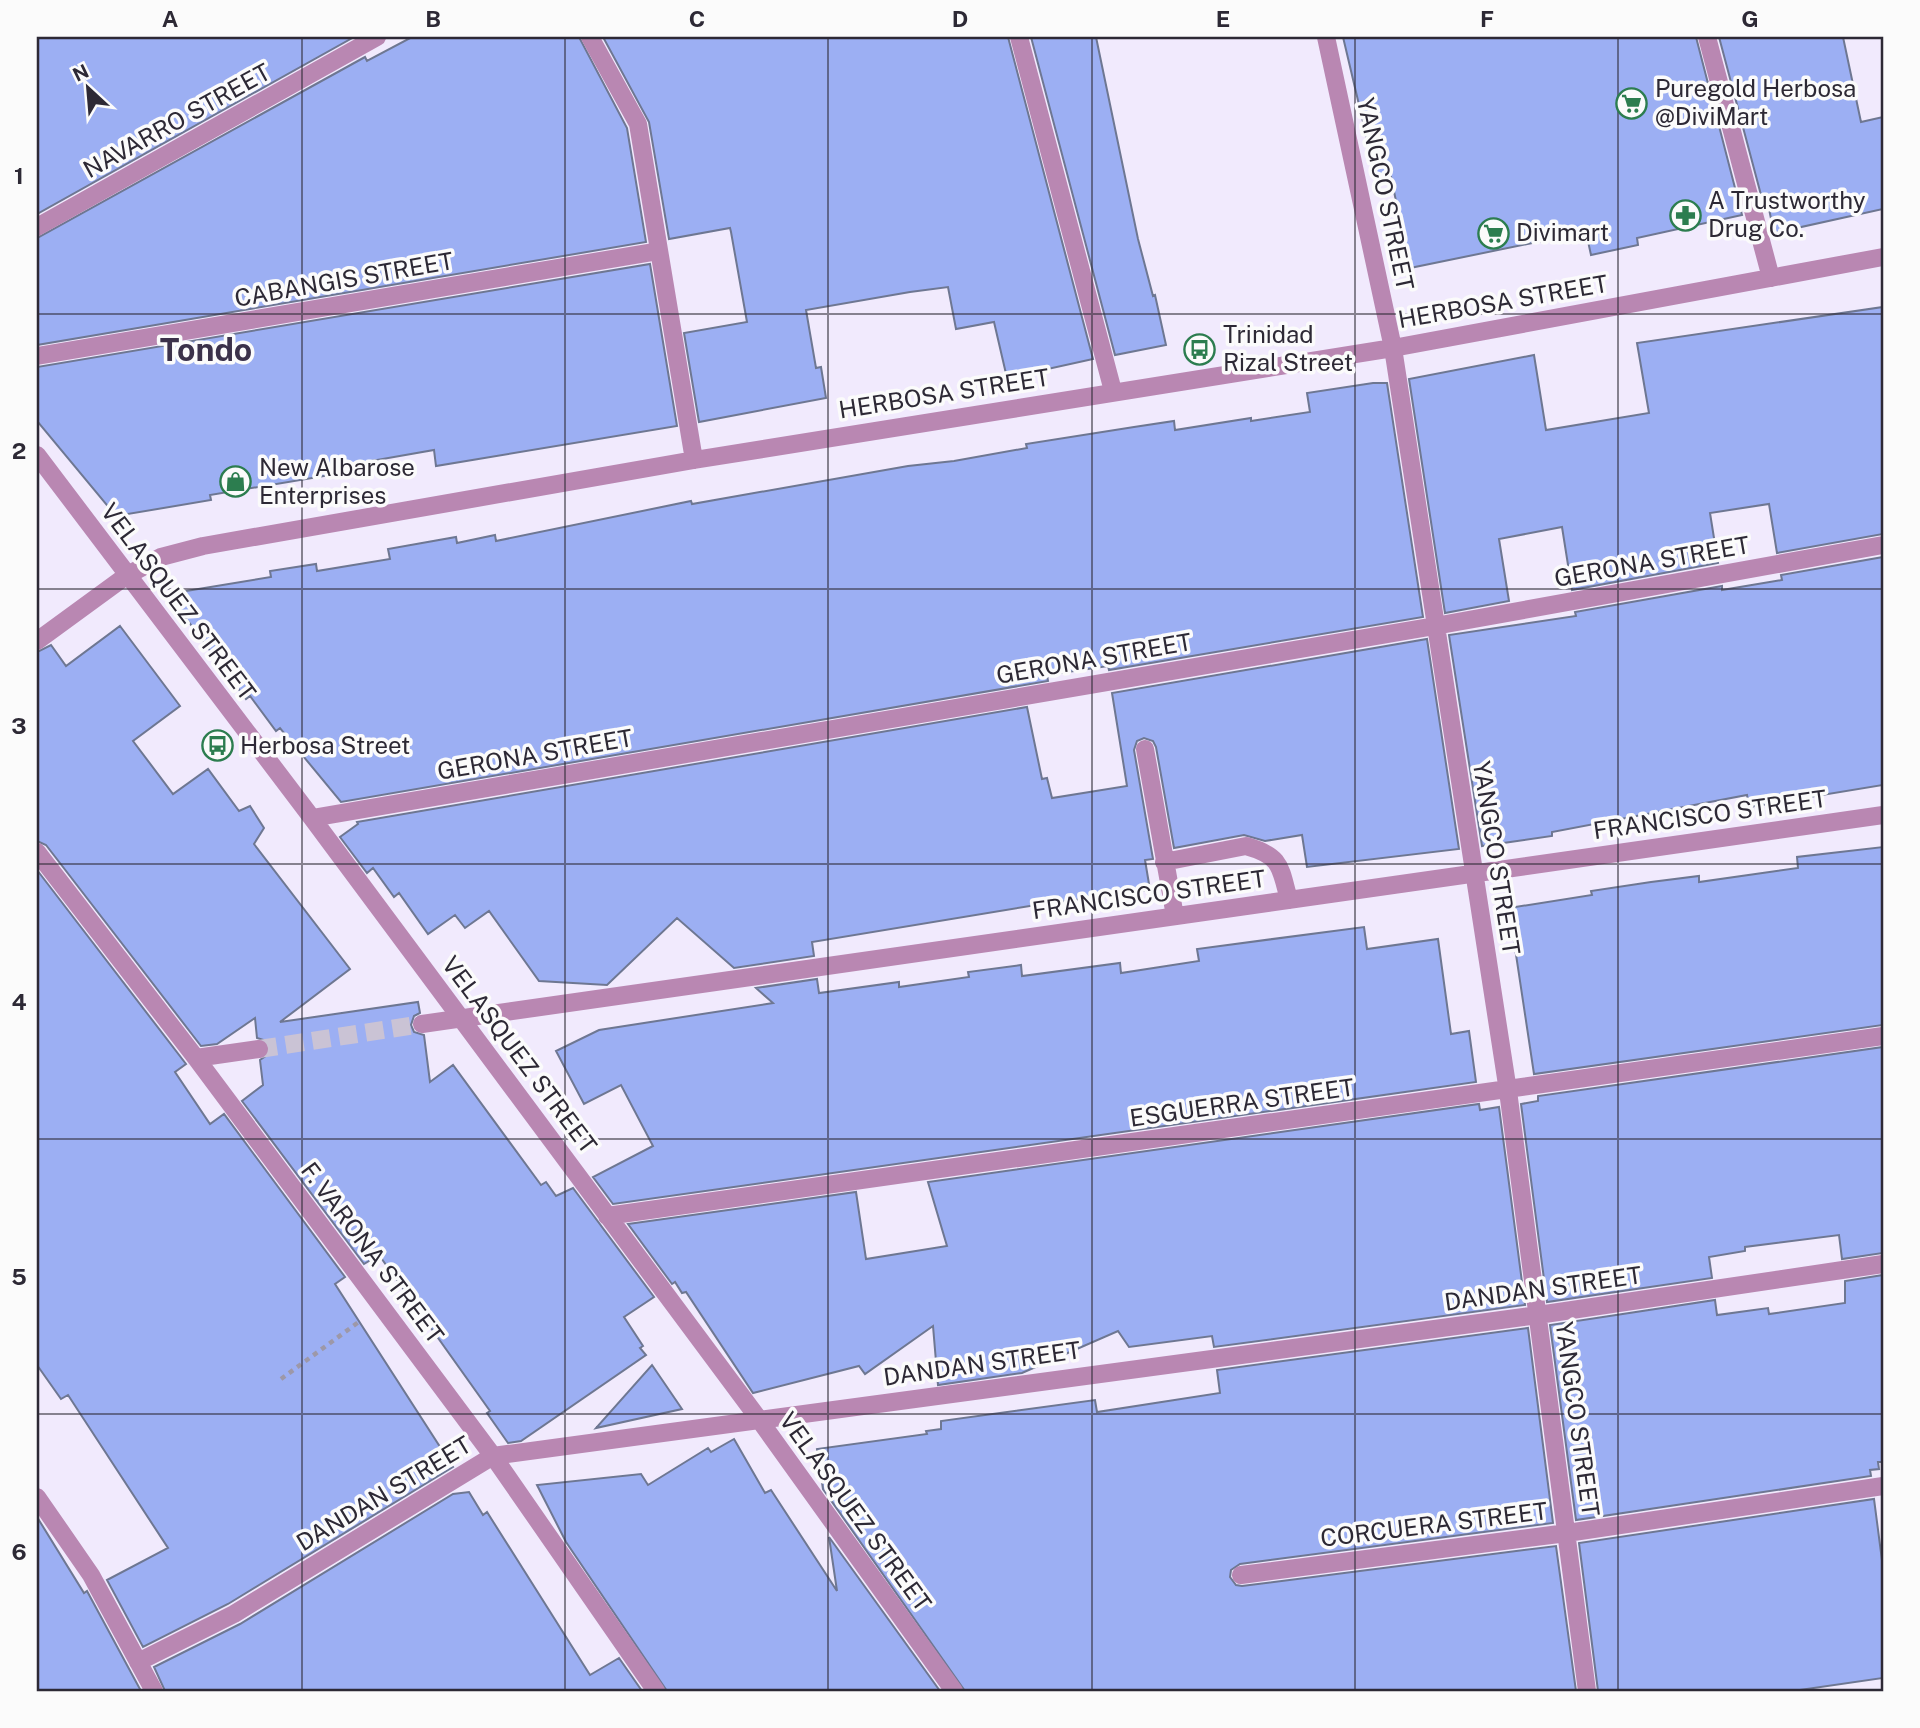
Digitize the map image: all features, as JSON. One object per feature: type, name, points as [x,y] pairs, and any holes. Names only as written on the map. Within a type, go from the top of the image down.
[{"type":"street","name":"NAVARRO STREET","points":[[37,227],[377,37]]},
{"type":"street","points":[[590,37],[638,124],[694,460]]},
{"type":"street","points":[[1019,37],[1113,391]]},
{"type":"street","name":"YANGCO STREET","points":[[1326,37],[1393,348],[1508,1091],[1587,1691]]},
{"type":"street","points":[[1707,37],[1771,278]]},
{"type":"street","name":"CABANGIS STREET","points":[[37,356],[659,251]]},
{"type":"street","name":"HERBOSA STREET","points":[[37,641],[125,576],[161,557],[203,546],[694,460],[1393,348],[1883,257]]},
{"type":"street","name":"VELASQUEZ STREET","points":[[37,455],[125,576],[312,818],[758,1418],[954,1691]]},
{"type":"street","name":"GERONA STREET","points":[[312,818],[1435,626],[1883,545]]},
{"type":"street","points":[[1144,749],[1175,916]]},
{"type":"street","name":"FRANCISCO STREET","points":[[422,1024],[1883,815]]},
{"type":"street","points":[[1164,862],[1246,846],[1258,849],[1270,853],[1280,867],[1289,900]]},
{"type":"street","name":"F. VARONA STREET","points":[[37,852],[196,1058],[493,1457],[656,1691]]},
{"type":"street","name":"ESGUERRA STREET","points":[[607,1216],[1883,1036]]},
{"type":"street","points":[[196,1058],[259,1049]]},
{"type":"street","name":"DANDAN STREET","points":[[138,1662],[234,1615],[493,1457],[758,1418],[1538,1315],[1883,1264]]},
{"type":"street","name":"CORCUERA STREET","points":[[1241,1575],[1567,1533],[1883,1486]]},
{"type":"street","points":[[37,1497],[91,1575],[154,1691]]},
{"type":"path","points":[[281,1379],[381,1306]]},
{"type":"building","points":[[37,37],[354,37],[37,214]]},
{"type":"building","points":[[412,37],[579,37],[627,128],[646,242],[37,345],[37,238],[365,57],[367,61]]},
{"type":"building","points":[[603,37],[1008,37],[1093,359],[1007,378],[994,322],[956,329],[948,287],[910,292],[806,310],[816,368],[821,367],[826,398],[699,422],[684,333],[747,322],[731,232],[730,228],[669,239],[649,122]]},
{"type":"building","points":[[1031,37],[1096,37],[1138,239],[1153,296],[1155,295],[1166,345],[1115,355]]},
{"type":"building","points":[[1343,37],[1696,37],[1742,215],[1637,238],[1638,245],[1591,255],[1586,232],[1410,268],[1391,177],[1377,181]]},
{"type":"building","points":[[1719,37],[1843,37],[1861,122],[1883,117],[1883,209],[1774,233],[1769,209],[1765,210]]},
{"type":"building","points":[[650,264],[677,426],[436,466],[434,450],[371,461],[372,468],[210,495],[211,500],[116,516],[37,421],[37,367]]},
{"type":"building","points":[[1883,307],[1883,534],[1777,553],[1769,504],[1710,513],[1718,563],[1572,590],[1562,527],[1499,539],[1509,601],[1445,613],[1409,379],[1534,355],[1546,430],[1649,413],[1637,343]]},
{"type":"building","points":[[1387,383],[1423,617],[1109,670],[1108,666],[1047,675],[1048,681],[341,802],[280,728],[276,731],[250,696],[246,699],[168,594],[271,577],[270,571],[316,564],[317,571],[390,559],[388,549],[456,537],[457,543],[495,535],[496,541],[691,501],[692,504],[908,466],[954,461],[1027,448],[1026,444],[1174,421],[1175,430],[1310,412],[1307,393]]},
{"type":"building","points":[[1883,557],[1883,785],[1749,807],[1747,795],[1552,832],[1552,836],[1482,846],[1449,635],[1576,616],[1575,612],[1722,586],[1722,590],[1782,580],[1781,575]]},
{"type":"building","points":[[120,626],[180,706],[133,741],[173,794],[208,769],[239,811],[250,806],[264,828],[254,844],[350,969],[280,1022],[418,1002],[420,1013],[414,1016],[411,1025],[414,1032],[424,1035],[430,1082],[453,1065],[541,1185],[546,1182],[556,1196],[573,1188],[654,1297],[624,1317],[646,1355],[521,1441],[508,1443],[487,1413],[490,1411],[379,1255],[364,1264],[242,1101],[263,1085],[260,1060],[270,1053],[267,1041],[257,1038],[255,1018],[217,1044],[201,1046],[46,845],[37,841],[37,652],[51,645],[66,666]]},
{"type":"building","points":[[1427,639],[1459,849],[1307,867],[1302,835],[1265,841],[1244,835],[1174,848],[1156,747],[1153,741],[1144,738],[1137,741],[1134,750],[1153,859],[1145,860],[1150,890],[1036,905],[812,942],[814,956],[734,968],[677,918],[607,985],[539,981],[489,911],[465,928],[455,915],[428,934],[399,893],[394,897],[373,868],[367,873],[340,837],[358,824],[357,822],[1027,707],[1042,779],[1047,778],[1052,798],[1127,786],[1112,693]]},
{"type":"building","points":[[1883,847],[1883,1025],[1534,1074],[1509,908],[1592,895],[1591,891],[1651,882],[1699,876],[1699,882],[1798,868],[1797,857]]},
{"type":"building","points":[[37,870],[186,1064],[175,1072],[210,1124],[224,1114],[345,1277],[335,1284],[453,1467],[228,1604],[143,1647],[107,1580],[168,1548],[68,1395],[61,1399],[37,1365]]},
{"type":"building","points":[[1364,927],[1367,949],[1438,939],[1451,1034],[1469,1031],[1476,1082],[613,1204],[593,1177],[653,1146],[621,1085],[584,1104],[556,1051],[599,1030],[773,1003],[756,988],[817,979],[819,993],[899,982],[899,987],[969,977],[968,972],[1021,965],[1022,976],[1120,963],[1121,973],[1199,961],[1197,949]]},
{"type":"building","points":[[1883,1047],[1883,1253],[1842,1259],[1839,1235],[1745,1247],[1745,1251],[1709,1257],[1712,1278],[1547,1302],[1521,1104],[1538,1101],[1538,1096]]},
{"type":"building","points":[[1479,1104],[1480,1110],[1499,1107],[1525,1305],[1214,1347],[1212,1336],[1129,1347],[1118,1331],[1022,1373],[938,1385],[933,1326],[865,1374],[859,1366],[753,1393],[686,1292],[682,1293],[675,1282],[672,1284],[628,1224],[856,1192],[866,1259],[947,1246],[928,1182]]},
{"type":"building","points":[[1883,1275],[1883,1462],[1878,1462],[1879,1469],[1870,1470],[1871,1476],[1576,1520],[1550,1325],[1715,1300],[1717,1315],[1768,1308],[1769,1314],[1845,1303],[1845,1281]]},
{"type":"building","points":[[1528,1328],[1553,1523],[1240,1564],[1231,1570],[1230,1577],[1236,1585],[1242,1586],[1556,1546],[1576,1691],[965,1691],[823,1489],[817,1449],[927,1434],[926,1431],[941,1429],[941,1421],[1095,1400],[1097,1412],[1220,1393],[1217,1370]]},
{"type":"building","points":[[652,1365],[682,1409],[596,1428]]},
{"type":"building","points":[[734,1439],[765,1493],[771,1490],[837,1591],[829,1537],[940,1691],[667,1691],[566,1542],[537,1485],[641,1474],[648,1485],[708,1448],[711,1452]]},
{"type":"building","points":[[469,1492],[483,1515],[487,1512],[590,1675],[619,1658],[642,1691],[165,1691],[154,1667],[240,1624],[453,1494]]},
{"type":"building","points":[[1874,1499],[1883,1568],[1883,1678],[1793,1691],[1598,1691],[1579,1543]]},
{"type":"building","points":[[37,1517],[84,1593],[87,1591],[141,1691],[37,1691]]},
{"type":"tunnel","points":[[259,1049],[422,1024]]},
{"type":"place","name":"Puregold Herbosa @DiviMart","points":[[1632,103]]},
{"type":"place","name":"A Trustworthy Drug Co.","points":[[1685,215]]},
{"type":"place","name":"Divimart","points":[[1493,233]]},
{"type":"place","name":"Trinidad Rizal Street","points":[[1200,349]]},
{"type":"place","name":"New Albarose Enterprises","points":[[236,482]]},
{"type":"place","name":"Herbosa Street","points":[[217,746]]},
{"type":"district","name":"Tondo","points":[[206,350]]}]
